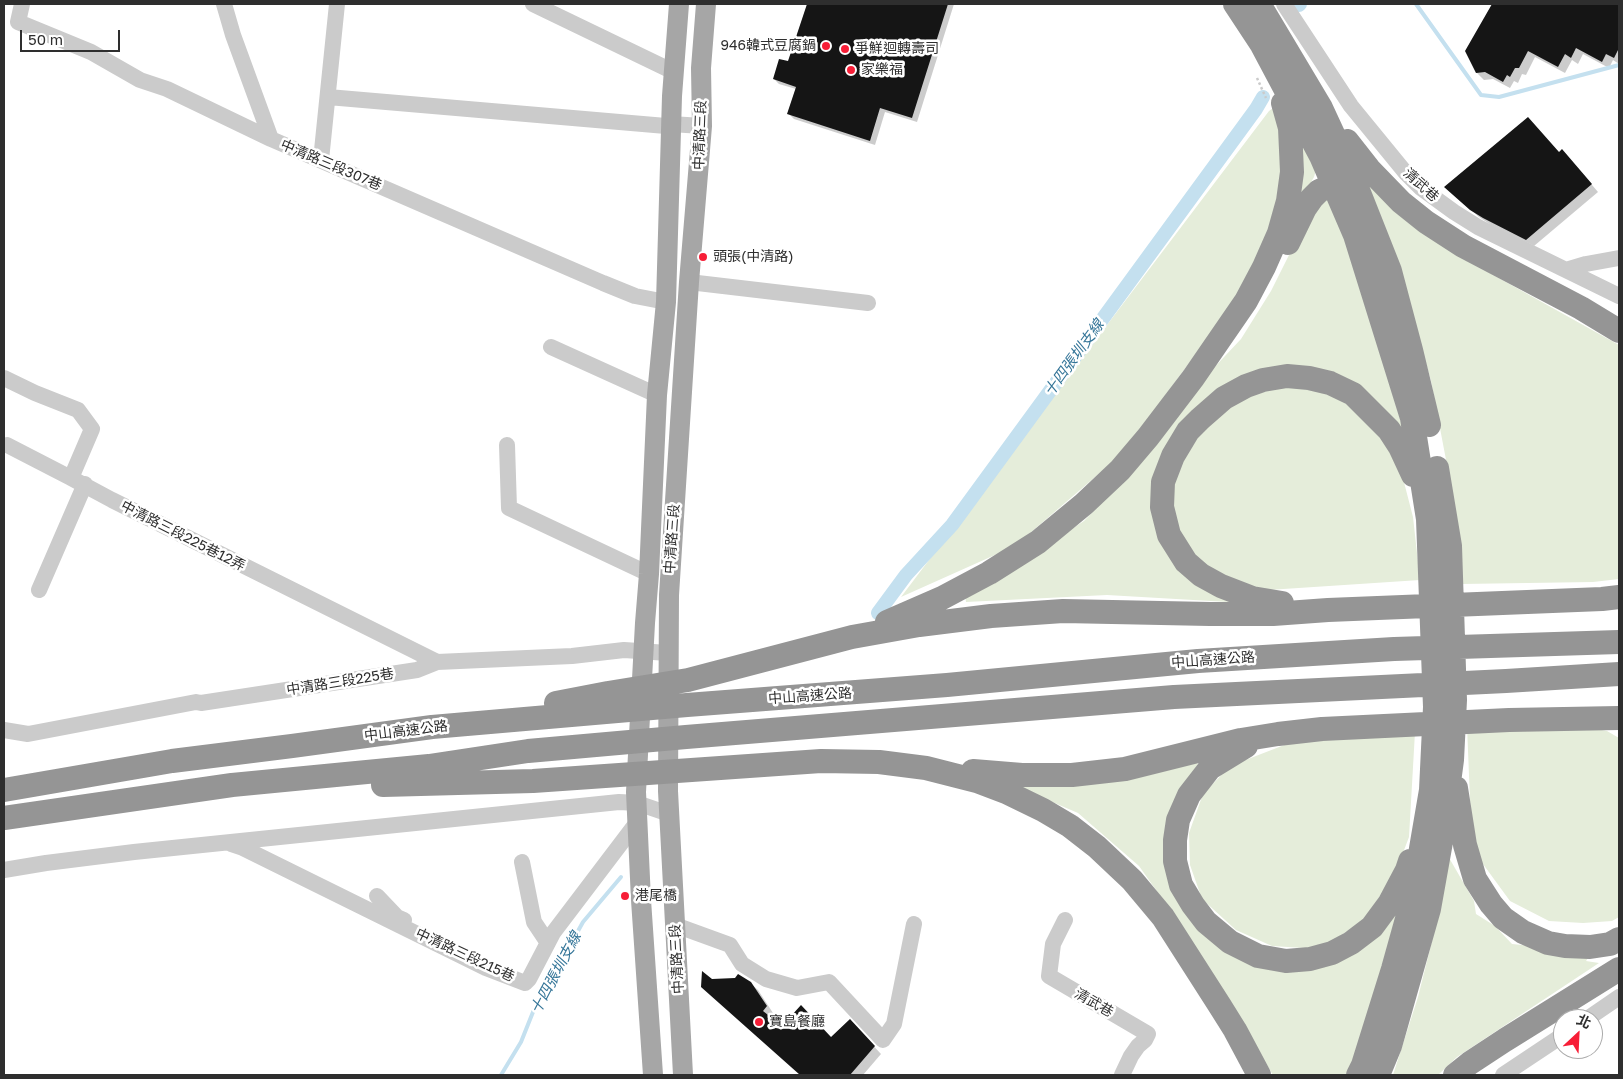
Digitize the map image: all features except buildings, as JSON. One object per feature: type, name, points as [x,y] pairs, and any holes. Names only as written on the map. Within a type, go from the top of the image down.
[{"type":"highway","points":[[1235,4],[1262,45],[1321,156],[1343,179],[1390,271],[1425,406],[1450,546],[1455,700],[1452,760],[1441,842],[1429,909],[1390,1046],[1378,1075]]},
{"type":"highway","points":[[1259,4],[1321,108],[1369,169],[1400,202],[1426,222],[1463,246],[1581,308],[1619,331]]},
{"type":"highway","points":[[852,637],[942,598],[989,573],[1038,542],[1084,504],[1120,470],[1148,437],[1225,334],[1246,301],[1279,233],[1288,201],[1292,172],[1290,128],[1286,111],[1262,45]]},
{"type":"highway","points":[[1321,108],[1343,179],[1355,235],[1412,418],[1428,519],[1435,707],[1431,790],[1412,901],[1393,969],[1363,1065],[1358,1075]]},
{"type":"highway","points":[[1193,378],[1240,327],[1258,302],[1305,208],[1312,198],[1319,191],[1343,179]]},
{"type":"highway","points":[[1328,610],[1252,598],[1220,586],[1201,575],[1186,562],[1169,535],[1162,507],[1163,482],[1172,456],[1188,431],[1200,419],[1224,398],[1246,386],[1263,380],[1287,376],[1330,382],[1353,394],[1389,430],[1410,467],[1428,519]]},
{"type":"highway","points":[[432,727],[608,693],[688,680],[852,637],[991,616],[1063,611],[1273,614],[1619,597]]},
{"type":"highway","name":"中山高速公路","points":[[4,790],[172,761],[432,727],[946,685],[1198,660],[1394,648],[1619,642]]},
{"type":"highway","points":[[4,818],[232,785],[429,766],[528,751],[1174,697],[1619,674]]},
{"type":"highway","points":[[232,785],[310,788],[533,781],[821,762],[879,762],[926,768],[1022,775],[1072,775],[1125,769],[1241,740],[1322,729],[1561,718],[1619,718]]},
{"type":"highway","points":[[1561,718],[1609,730],[1619,735]]},
{"type":"highway","points":[[1278,734],[1240,749],[1210,768],[1189,795],[1178,820],[1175,840],[1175,860],[1181,885],[1192,905],[1206,922],[1230,942],[1258,956],[1286,961],[1310,959],[1332,953],[1351,944],[1372,927],[1389,904],[1407,870],[1431,790]]},
{"type":"highway","points":[[1452,760],[1465,845],[1475,879],[1491,904],[1503,918],[1523,932],[1548,943],[1590,947],[1610,944],[1619,939]]},
{"type":"highway","points":[[926,768],[977,780],[1006,792],[1070,826],[1097,847],[1132,880],[1162,917],[1235,1030],[1258,1075]]},
{"type":"highway","points":[[1456,1075],[1498,1044],[1619,969]]},
{"type":"main road","name":"中清路三段","points":[[653,1075],[637,812],[657,394],[666,302],[671,124],[679,4]]},
{"type":"main road","name":"中清路三段","points":[[683,1075],[669,814],[669,595],[689,282],[702,126],[701,68],[706,4]]},
{"type":"street","name":"中清路三段307巷","points":[[22,4],[18,22],[91,52],[140,80],[167,89],[272,139],[603,283],[636,296],[666,302]]},
{"type":"street","points":[[224,4],[233,35],[272,139]]},
{"type":"street","points":[[321,160],[337,4]]},
{"type":"street","points":[[533,4],[674,72]]},
{"type":"street","name":"清武巷","points":[[1284,4],[1351,106],[1405,172],[1421,188],[1478,227],[1619,296]]},
{"type":"street","points":[[328,97],[666,126],[671,124],[702,126]]},
{"type":"street","points":[[1566,270],[1575,266],[1619,258]]},
{"type":"street","points":[[689,282],[868,302]]},
{"type":"street","points":[[551,347],[657,394]]},
{"type":"street","points":[[4,378],[78,410],[92,429],[78,481],[39,590]]},
{"type":"street","name":"中清路三段225巷12弄","points":[[7,445],[112,500],[437,662]]},
{"type":"street","points":[[507,445],[509,508],[649,574]]},
{"type":"street","name":"中清路三段225巷","points":[[9,731],[28,734],[196,702],[201,703],[417,670],[437,662],[572,656],[624,650],[668,653]]},
{"type":"street","points":[[4,870],[76,859],[619,802],[637,812],[669,814]]},
{"type":"street","name":"中清路三段215巷","points":[[227,844],[243,848],[486,968],[525,983],[529,979],[553,932],[637,812]]},
{"type":"street","points":[[522,862],[534,922],[548,943]]},
{"type":"street","points":[[377,896],[397,917],[467,950],[466,957]]},
{"type":"street","name":"清武巷","points":[[1065,920],[1053,944],[1049,976],[1148,1034],[1130,1056],[1122,1075]]},
{"type":"street","points":[[675,925],[730,945],[742,964],[766,979],[797,988],[829,982],[883,1040],[894,1024],[914,924]]},
{"type":"street","points":[[1602,1009],[1619,997]]},
{"type":"street","points":[[1503,1075],[1553,1042]]},
{"type":"path","points":[[856,1075],[883,1040]]},
{"type":"green space","points":[[1276,106],[1283,135],[1278,221],[1250,280],[1123,453],[1015,546],[901,597],[1269,111]]},
{"type":"green space","points":[[1305,137],[1316,170],[1295,211],[1297,169]]},
{"type":"green space","points":[[1365,176],[1479,267],[1619,345],[1619,579],[1593,582],[1461,584],[1447,465],[1431,381],[1408,298]]},
{"type":"green space","points":[[1332,196],[1406,438],[1367,403],[1274,374],[1195,414],[1155,514],[1227,598],[1228,602],[1107,595],[966,602],[965,595],[994,579],[1084,521],[1143,459],[1193,390],[1241,339],[1271,291],[1317,205]]},
{"type":"green space","points":[[1271,385],[1313,387],[1341,396],[1371,419],[1398,459],[1413,517],[1420,580],[1253,591],[1217,580],[1175,542],[1167,477],[1221,406]]},
{"type":"green space","points":[[1571,724],[1607,731],[1619,738],[1619,917],[1612,921],[1583,923],[1549,921],[1510,901],[1472,849],[1467,726]]},
{"type":"green space","points":[[1318,732],[1415,732],[1409,837],[1395,874],[1363,921],[1320,949],[1272,946],[1236,930],[1202,899],[1190,865],[1189,833],[1203,794],[1230,766]]},
{"type":"green space","points":[[1194,758],[1198,764],[1173,803],[1166,836],[1211,938],[1311,969],[1402,907],[1349,1075],[1273,1075],[1190,938],[1139,866],[1078,813],[1022,789],[1023,781]]},
{"type":"green space","points":[[1448,856],[1474,901],[1476,914],[1495,926],[1512,944],[1592,952],[1586,961],[1599,963],[1457,1057],[1438,1075],[1393,1075],[1418,997],[1437,921]]},
{"type":"waterway","points":[[1416,4],[1481,95],[1499,97],[1619,65]]},
{"type":"waterway","name":"十四張圳支線","points":[[878,613],[906,575],[952,525],[1263,97]]},
{"type":"waterway","name":"十四張圳支線","points":[[501,1075],[521,1042],[533,1012],[583,922],[621,877]]},
{"type":"place","name":"946韓式豆腐鍋","points":[[826,46]]},
{"type":"place","name":"爭鮮迴轉壽司","points":[[845,49]]},
{"type":"place","name":"家樂福","points":[[851,70]]},
{"type":"place","name":"頭張(中清路)","points":[[703,257]]},
{"type":"place","name":"港尾橋","points":[[625,896]]},
{"type":"place","name":"寶島餐廳","points":[[759,1022]]}]
